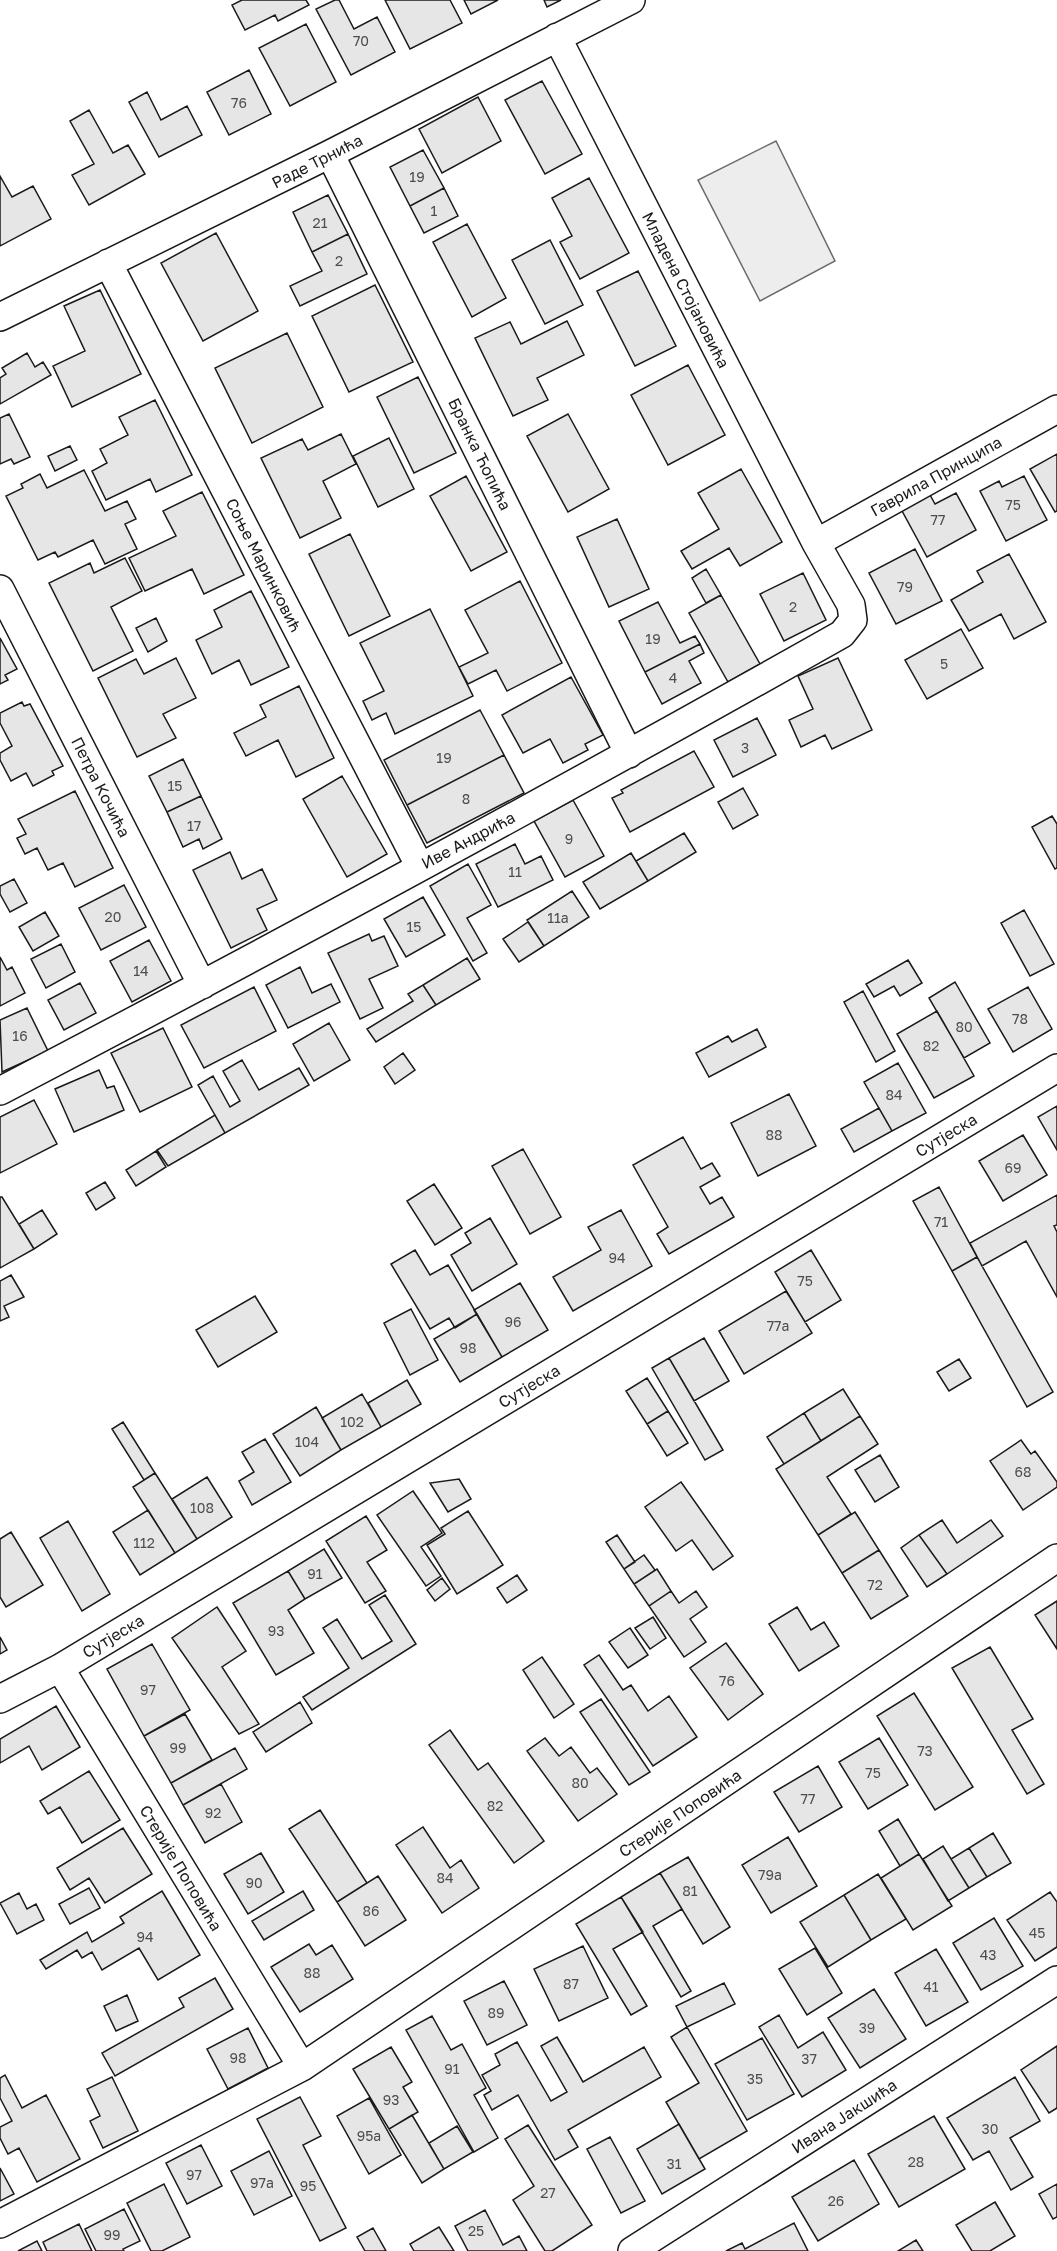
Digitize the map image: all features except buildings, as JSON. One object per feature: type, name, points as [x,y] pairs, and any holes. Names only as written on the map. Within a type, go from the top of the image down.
[{"type":"street","name":"Раде Трнића","points":[[0,316],[330,154],[631,0]]},
{"type":"street","name":"Младена Стојановића","points":[[557,37],[816,543]]},
{"type":"street","name":"Бранка Ћопића","points":[[330,154],[629,754]]},
{"type":"street","name":"Соње Маринковић","points":[[108,263],[420,867]]},
{"type":"street","name":"Гаврила Принципа","points":[[816,543],[1057,409]]},
{"type":"street","name":"Иве Андрића","points":[[0,1091],[202,985],[629,754],[842,634],[853,620],[851,605],[816,543]]},
{"type":"street","name":"Петра Кочића","points":[[0,589],[202,985]]},
{"type":"street","name":"Сутјеска","points":[[0,1700],[60,1668],[1057,1068]]},
{"type":"street","name":"Стерије Поповића","points":[[0,2224],[302,2067],[1057,1558]]},
{"type":"street","name":"Стерије Поповића","points":[[60,1668],[302,2067]]},
{"type":"street","name":"Ивана Јакшића","points":[[632,2251],[1057,1980]]},
{"type":"shaded area","points":[[776,141],[835,261],[760,301],[698,180]]}]
